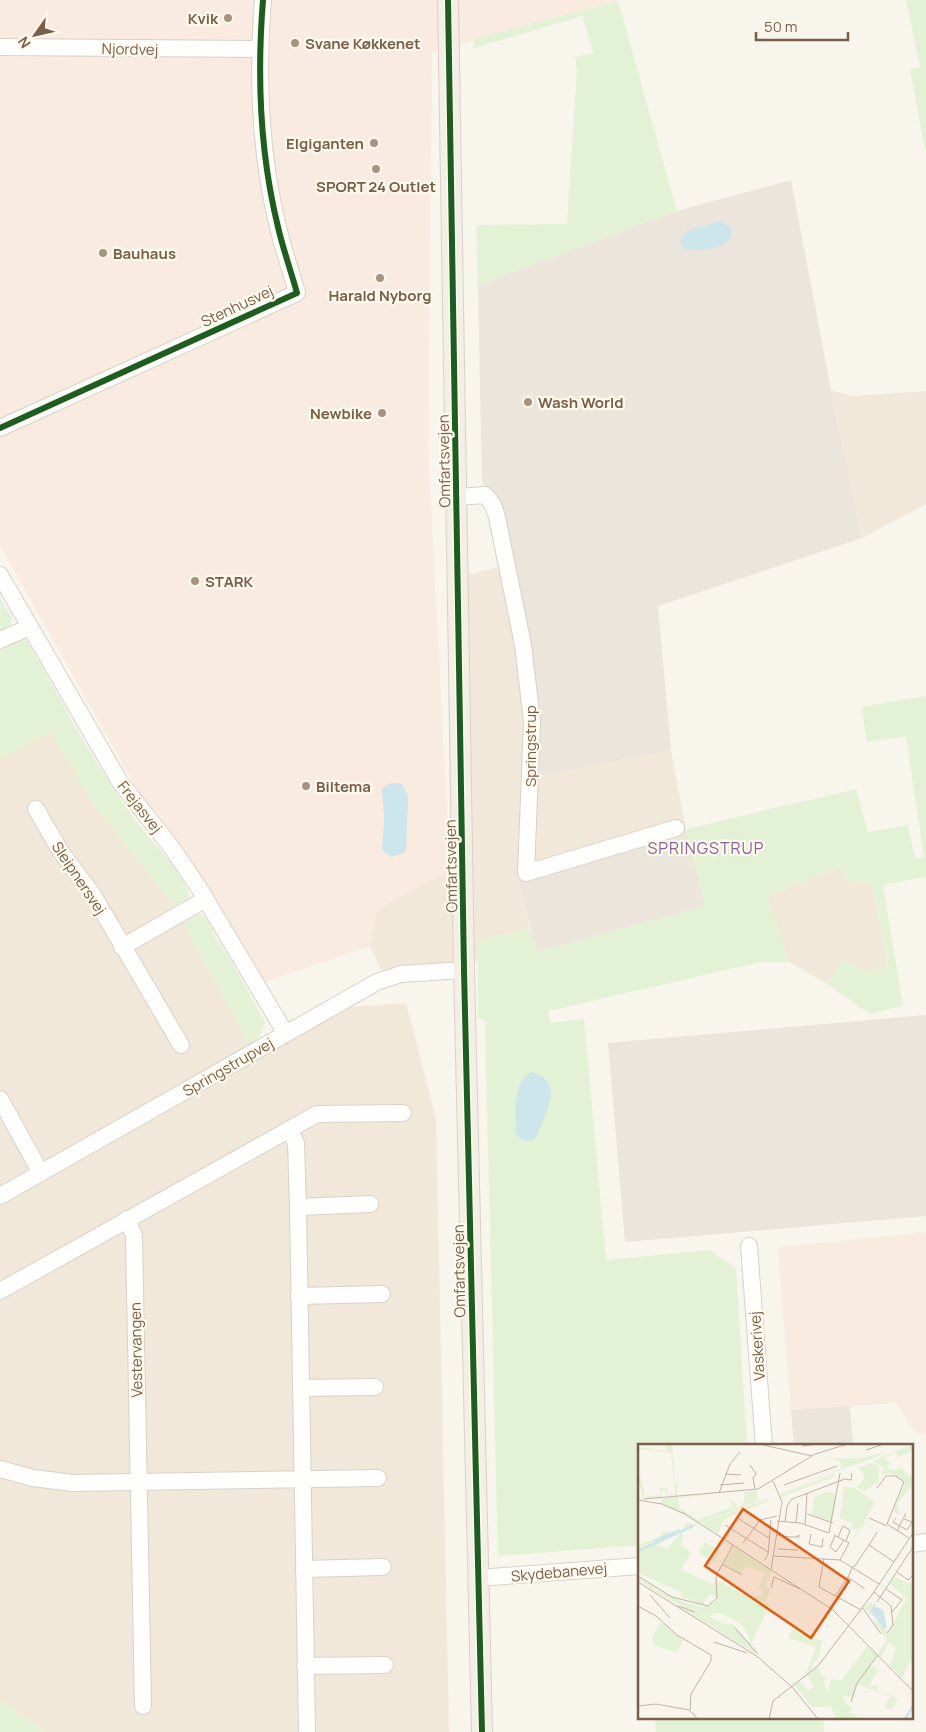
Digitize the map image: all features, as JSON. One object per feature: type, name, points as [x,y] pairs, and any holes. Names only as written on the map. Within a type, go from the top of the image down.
[{"type":"main road","name":"Omfartsvejen","points":[[448,0],[464,970],[482,1732]]},
{"type":"street","name":"Stenhusvej","points":[[0,428],[297,293],[278,227],[270,184],[261,86],[260,49],[263,0]]},
{"type":"street","name":"Njordvej","points":[[0,47],[260,49]]},
{"type":"street","name":"Springstrup","points":[[457,497],[485,495],[492,504],[497,517],[523,645],[533,735],[526,873],[676,828]]},
{"type":"street","name":"Frejasvej","points":[[0,575],[128,796],[172,848],[206,899],[286,1034]]},
{"type":"street","points":[[0,640],[30,627]]},
{"type":"street","name":"Sleipnersvej","points":[[36,809],[61,852],[93,895],[181,1045]]},
{"type":"street","points":[[122,947],[206,899]]},
{"type":"street","name":"Springstrupvej","points":[[0,1196],[355,994],[387,978],[414,972],[464,970]]},
{"type":"street","points":[[0,1099],[42,1172]]},
{"type":"street","points":[[0,1290],[317,1114],[403,1113]]},
{"type":"street","points":[[289,1130],[296,1143],[298,1206],[307,1732]]},
{"type":"street","points":[[298,1206],[370,1204]]},
{"type":"street","name":"Vestervangen","points":[[127,1219],[134,1236],[143,1706]]},
{"type":"street","name":"Vaskerivej","points":[[749,1246],[764,1444]]},
{"type":"street","points":[[299,1296],[382,1294]]},
{"type":"street","points":[[301,1388],[375,1387]]},
{"type":"street","points":[[0,1469],[59,1482],[138,1483],[378,1478]]},
{"type":"street","name":"Skydebanevej","points":[[478,1578],[638,1566]]},
{"type":"street","points":[[304,1569],[383,1567]]},
{"type":"street","points":[[305,1666],[385,1665]]},
{"type":"shaded area","points":[[0,0],[619,0],[432,52],[428,449],[450,870],[377,909],[370,946],[265,982],[144,802],[0,545]]},
{"type":"shaded area","points":[[791,180],[831,390],[862,538],[658,606],[671,750],[535,777],[511,564],[482,481],[478,285],[677,211]]},
{"type":"shaded area","points":[[831,390],[853,396],[926,391],[926,504],[862,538]]},
{"type":"shaded area","points":[[511,564],[535,777],[671,750],[686,829],[518,880],[530,928],[478,941],[478,962],[409,966],[383,973],[370,946],[377,909],[450,870],[448,580]]},
{"type":"shaded area","points":[[50,731],[98,810],[172,902],[249,1043],[344,995],[351,1007],[406,1003],[436,1118],[449,1732],[45,1732],[0,1700],[0,759]]},
{"type":"shaded area","points":[[686,829],[705,906],[537,952],[518,880]]},
{"type":"shaded area","points":[[842,866],[845,881],[872,883],[888,967],[868,972],[843,961],[827,984],[789,962],[767,896]]},
{"type":"shaded area","points":[[926,1015],[926,1216],[625,1242],[608,1043]]},
{"type":"shaded area","points":[[926,1232],[926,1433],[916,1434],[896,1403],[791,1410],[778,1247]]},
{"type":"shaded area","points":[[850,1406],[853,1444],[794,1444],[791,1410]]},
{"type":"green space","points":[[906,0],[926,0],[926,156],[910,69],[920,67]]},
{"type":"green space","points":[[618,1],[677,211],[478,285],[476,225],[567,224],[577,70],[575,57],[594,53],[582,16],[474,48],[473,39]]},
{"type":"green space","points":[[0,598],[12,618],[10,629],[0,634]]},
{"type":"green space","points":[[20,640],[27,641],[96,762],[126,808],[178,873],[188,891],[189,898],[175,906],[98,810],[50,732],[0,759],[0,650]]},
{"type":"green space","points":[[926,696],[926,883],[925,877],[883,885],[903,1006],[870,1014],[827,984],[843,961],[868,972],[888,967],[872,883],[845,881],[841,866],[767,896],[789,962],[761,962],[548,1011],[551,1023],[584,1019],[606,1260],[709,1250],[736,1268],[747,1444],[638,1444],[638,1545],[498,1556],[485,1022],[478,1017],[478,941],[530,928],[537,952],[705,906],[686,829],[856,789],[868,832],[908,825],[915,859],[924,857],[906,736],[867,742],[862,707]]},
{"type":"green space","points":[[199,914],[204,916],[213,930],[212,933],[228,956],[265,1022],[259,1038],[249,1043],[183,923]]},
{"type":"green space","points":[[0,1700],[45,1732],[0,1732]]},
{"type":"green space","points":[[655,1720],[823,1720],[824,1732],[656,1732]]},
{"type":"water","points":[[720,221],[731,227],[732,235],[729,241],[707,250],[683,248],[680,242],[687,231]]},
{"type":"water","points":[[388,784],[402,784],[408,796],[406,852],[391,857],[382,850],[384,819],[382,789]]},
{"type":"water","points":[[531,1072],[542,1076],[548,1083],[551,1091],[548,1109],[536,1138],[528,1141],[521,1139],[516,1134],[516,1100],[520,1084]]},
{"type":"cycle path","points":[[0,428],[297,293],[282,244],[267,171],[260,86],[263,0]]},
{"type":"cycle path","points":[[448,0],[464,970],[482,1732]]},
{"type":"place","name":"Kvik","points":[[228,18]]},
{"type":"place","name":"Svane Køkkenet","points":[[295,43]]},
{"type":"place","name":"Elgiganten","points":[[374,143]]},
{"type":"place","name":"SPORT 24 Outlet","points":[[376,169]]},
{"type":"place","name":"Bauhaus","points":[[103,253]]},
{"type":"place","name":"Harald Nyborg","points":[[380,278]]},
{"type":"place","name":"Wash World","points":[[528,402]]},
{"type":"place","name":"Newbike","points":[[382,413]]},
{"type":"place","name":"STARK","points":[[195,581]]},
{"type":"place","name":"Biltema","points":[[306,786]]},
{"type":"district","name":"SPRINGSTRUP","points":[[706,848]]}]
